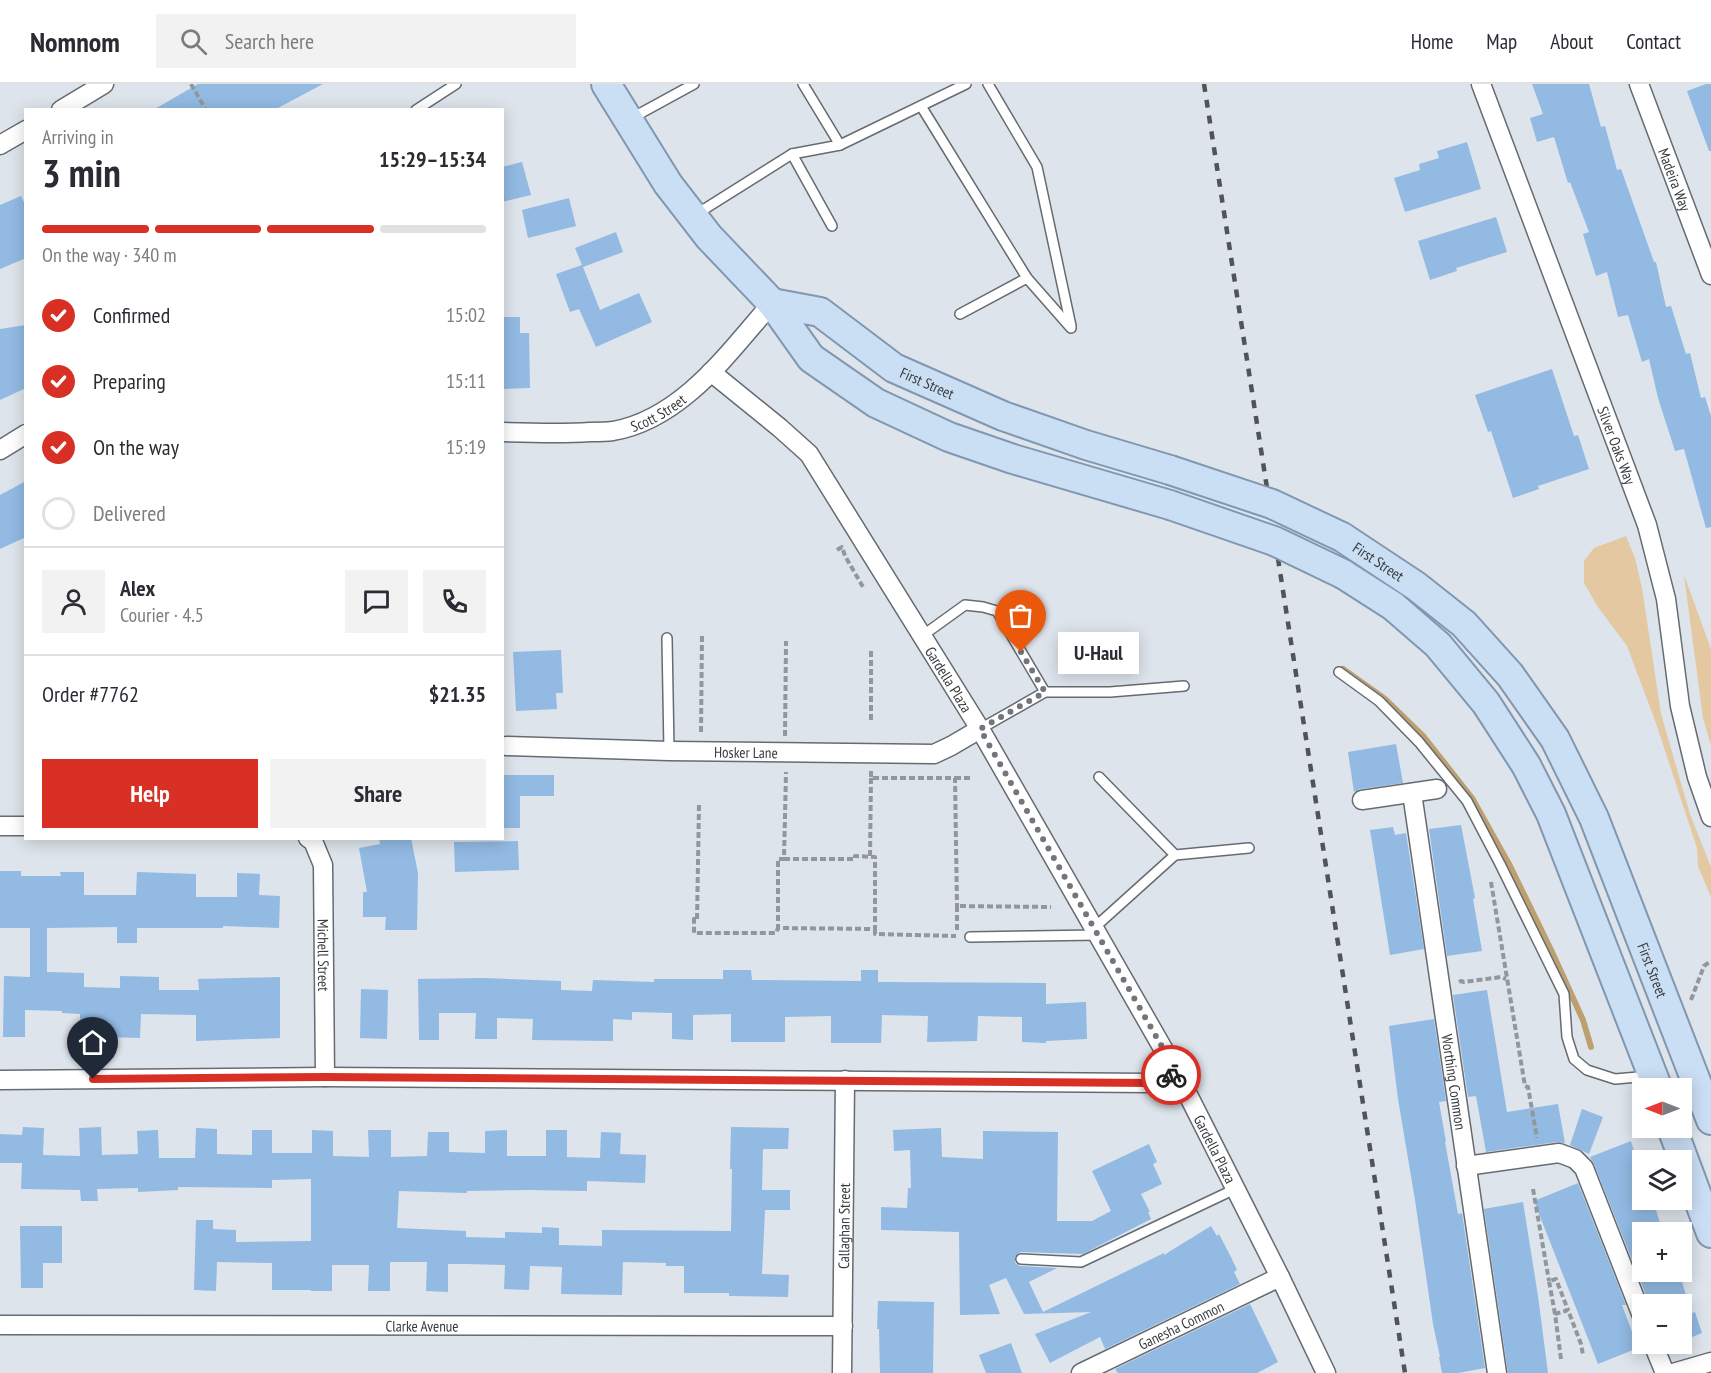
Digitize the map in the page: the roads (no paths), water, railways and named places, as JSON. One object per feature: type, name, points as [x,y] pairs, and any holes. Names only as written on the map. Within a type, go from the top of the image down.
[{"type":"main road","name":"First Street","points":[[606,84],[668,184],[709,237],[772,303],[811,358],[876,403],[960,441],[1170,505],[1274,541],[1343,574],[1393,606],[1438,645],[1486,703],[1526,765],[1551,814],[1653,1078]]},
{"type":"main road","name":"First Street","points":[[772,303],[820,312],[894,368],[1003,416],[1272,504],[1342,537],[1416,586],[1464,624],[1510,675],[1554,739],[1594,818],[1711,1120]]},
{"type":"main road","points":[[1676,1138],[1711,1233]]},
{"type":"street","points":[[64,108],[104,84]]},
{"type":"street","name":"Silver Oaks Way","points":[[1481,84],[1647,525],[1666,599],[1680,706],[1697,777],[1711,817]]},
{"type":"street","name":"Madeira Way","points":[[1639,84],[1711,275]]},
{"type":"street","points":[[0,145],[24,131]]},
{"type":"street","name":"Scott Street","points":[[504,432],[613,431],[641,424],[677,403],[711,372],[772,303]]},
{"type":"street","name":"Gardella Plaza","points":[[711,372],[809,454],[980,729],[1177,1073],[1326,1373]]},
{"type":"street","points":[[0,450],[24,435]]},
{"type":"street","name":"Hosker Lane","points":[[506,746],[669,751],[934,754],[980,729]]},
{"type":"street","points":[[1362,800],[1437,789]]},
{"type":"street","name":"Worthing Common","points":[[1412,793],[1497,1373]]},
{"type":"street","points":[[0,826],[24,826]]},
{"type":"street","name":"Michell Street","points":[[311,840],[323,865],[325,1077]]},
{"type":"street","points":[[0,1080],[325,1077],[1152,1083],[1177,1073]]},
{"type":"street","name":"Callaghan Street","points":[[842,1373],[845,1080]]},
{"type":"street","points":[[1466,1166],[1559,1153],[1575,1159],[1584,1168],[1633,1294]]},
{"type":"street","name":"Ganesha Common","points":[[1081,1373],[1280,1277]]},
{"type":"street","name":"Clarke Avenue","points":[[0,1324],[843,1326]]},
{"type":"street","points":[[1657,1354],[1665,1373]]},
{"type":"street","points":[[1673,1373],[1711,1362]]},
{"type":"lane","points":[[419,108],[456,84]]},
{"type":"lane","points":[[628,120],[694,84]]},
{"type":"lane","points":[[804,84],[840,145]]},
{"type":"lane","points":[[693,216],[792,154],[840,145],[966,84]]},
{"type":"lane","points":[[921,106],[1027,278],[1071,328],[1037,167],[988,84]]},
{"type":"lane","points":[[792,154],[832,226]]},
{"type":"lane","points":[[960,314],[1027,278]]},
{"type":"lane","points":[[922,636],[965,605],[997,611],[1045,692]]},
{"type":"lane","points":[[667,638],[669,751]]},
{"type":"lane","points":[[1339,672],[1379,701],[1419,742],[1467,801],[1564,994],[1568,1037],[1574,1059],[1587,1070],[1632,1080]]},
{"type":"lane","points":[[980,729],[1045,692],[1110,692],[1184,686]]},
{"type":"lane","points":[[1099,777],[1175,855]]},
{"type":"lane","points":[[970,937],[1096,932],[1175,855],[1249,848]]},
{"type":"lane","points":[[1021,1259],[1082,1262],[1234,1189]]},
{"type":"waterway","points":[[1343,669],[1385,699],[1424,737],[1472,798],[1510,866],[1552,952],[1583,1020],[1591,1047]]},
{"type":"railway","points":[[1204,84],[1405,1373]]},
{"type":"place","name":"U-Haul","points":[[1021,652]]}]
